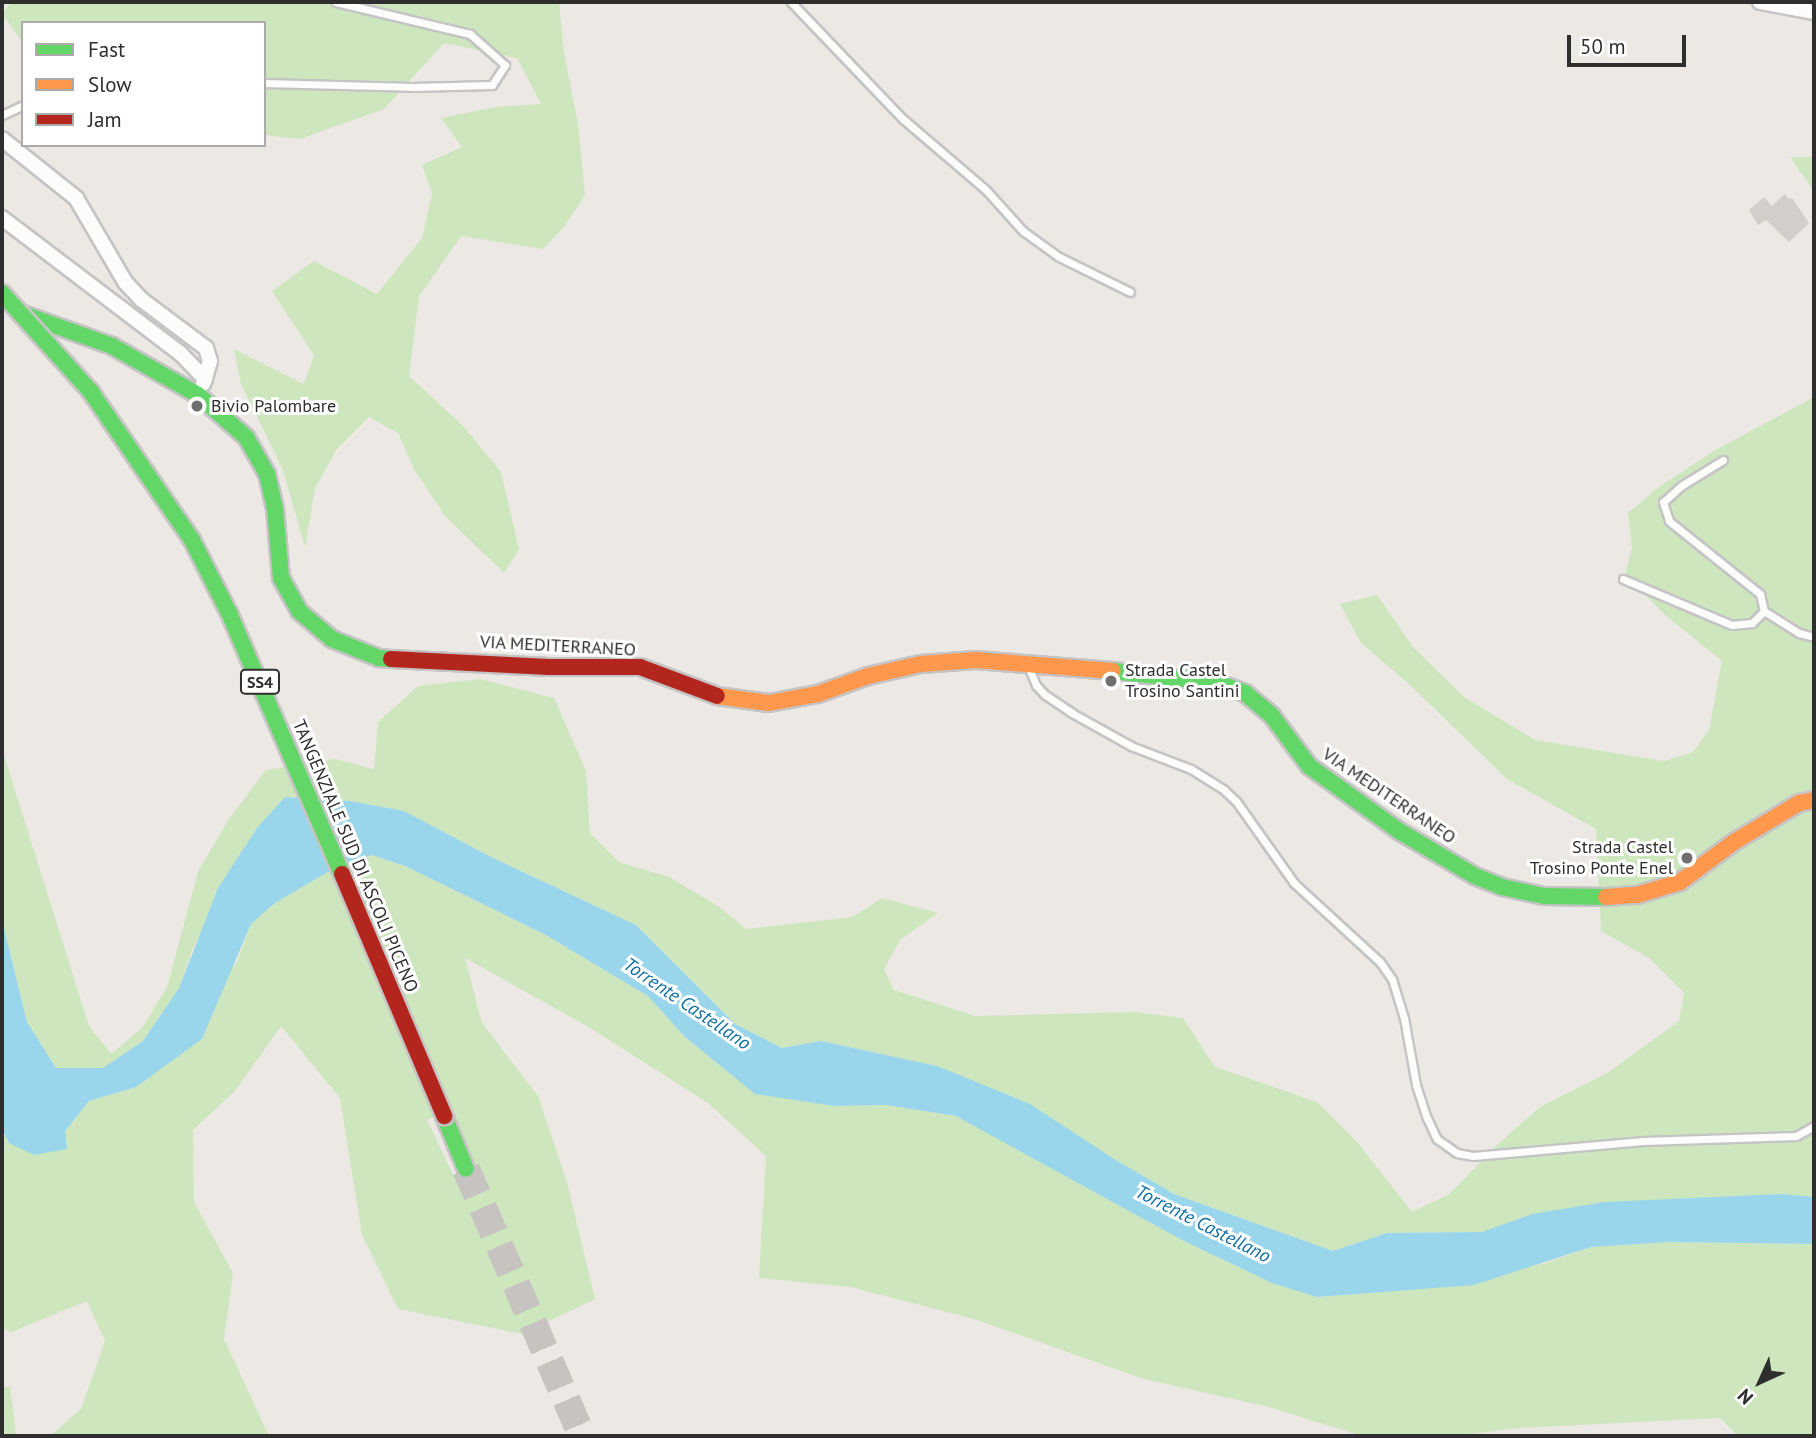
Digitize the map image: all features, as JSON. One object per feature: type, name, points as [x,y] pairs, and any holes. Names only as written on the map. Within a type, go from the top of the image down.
[{"type":"main road","name":"TANGENZIALE SUD DI ASCOLI PICENO","points":[[2,293],[49,342],[91,392],[192,540],[229,613],[281,729],[466,1169]]},
{"type":"main road","name":"VIA MEDITERRANEO","points":[[2,306],[112,346],[198,396],[246,437],[267,474],[275,509],[281,578],[299,611],[332,639],[379,658],[549,667],[640,667],[710,695],[768,703],[818,694],[868,677],[921,664],[976,660],[1181,677],[1218,683],[1245,693],[1272,716],[1309,766],[1399,831],[1475,876],[1502,887],[1544,896],[1586,900],[1637,895],[1680,882],[1734,842],[1799,803],[1814,800]]},
{"type":"street","points":[[1760,2],[1814,12]]},
{"type":"street","points":[[2,139],[76,198],[125,282],[142,300],[206,348],[210,361],[198,396]]},
{"type":"street","points":[[2,218],[180,353],[205,379]]},
{"type":"lane","points":[[266,83],[412,87],[492,85],[506,65],[470,34],[336,2]]},
{"type":"lane","points":[[791,2],[903,118],[986,190],[1023,231],[1059,257],[1130,292]]},
{"type":"lane","points":[[2,115],[21,106]]},
{"type":"lane","points":[[1723,460],[1681,486],[1663,502],[1669,521],[1760,594],[1764,611],[1814,637]]},
{"type":"lane","points":[[1623,579],[1732,625],[1752,623],[1764,611]]},
{"type":"lane","points":[[1028,665],[1044,694],[1072,713],[1131,746],[1191,769],[1224,790],[1236,801],[1294,883],[1380,962],[1392,979],[1404,1018],[1416,1085],[1427,1118],[1437,1139],[1457,1153],[1474,1156],[1643,1141],[1796,1136],[1814,1126]]},
{"type":"green space","points":[[12,2],[559,2],[564,53],[578,124],[585,195],[564,227],[543,249],[461,236],[419,296],[409,376],[463,426],[501,472],[519,549],[504,573],[445,516],[415,471],[398,433],[369,417],[336,450],[315,489],[305,547],[283,470],[241,384],[234,349],[304,384],[314,355],[272,291],[314,261],[377,294],[422,238],[432,194],[422,165],[462,147],[441,118],[496,107],[541,104],[517,58],[444,43],[384,109],[300,139],[266,135],[266,21],[21,21],[21,40],[2,13]]},
{"type":"green space","points":[[1790,157],[1814,157],[1814,191]]},
{"type":"green space","points":[[1814,397],[1814,1197],[1782,1194],[1532,1214],[1482,1232],[1387,1233],[1333,1251],[1174,1194],[937,1066],[821,1041],[782,1048],[735,1024],[636,925],[489,856],[404,811],[350,801],[285,797],[193,948],[179,988],[143,1041],[103,1068],[56,1068],[27,1022],[2,920],[2,749],[89,1026],[111,1054],[142,1028],[167,987],[198,872],[227,822],[266,770],[335,759],[374,769],[378,722],[418,686],[480,679],[554,698],[586,771],[590,833],[619,862],[669,877],[718,906],[746,929],[853,917],[882,898],[938,913],[900,940],[884,969],[894,990],[975,1016],[1134,1012],[1183,1018],[1215,1067],[1317,1102],[1358,1143],[1412,1212],[1448,1195],[1497,1145],[1540,1107],[1609,1072],[1679,1021],[1684,993],[1649,958],[1601,931],[1596,829],[1507,779],[1408,683],[1361,643],[1340,604],[1377,595],[1413,647],[1464,697],[1535,740],[1664,761],[1693,752],[1709,730],[1722,661],[1665,615],[1625,574],[1632,548],[1628,513],[1659,487],[1712,452]]},
{"type":"green space","points":[[372,855],[405,866],[544,934],[648,996],[684,1036],[834,1106],[886,1105],[956,1116],[1317,1297],[1376,1292],[1543,1264],[1591,1247],[1669,1242],[1814,1244],[1814,1436],[1738,1436],[1720,1418],[1518,1428],[1452,1436],[1362,1436],[1269,1407],[1144,1379],[974,1319],[850,1287],[759,1278],[766,1156],[708,1103],[587,1026],[465,958],[482,1023],[538,1096],[567,1182],[595,1299],[522,1334],[398,1309],[362,1235],[340,1098],[281,1026],[234,1092],[193,1130],[194,1202],[233,1273],[224,1339],[269,1436],[50,1436],[81,1409],[105,1341],[87,1301],[11,1332],[2,1328],[2,1129],[9,1143],[65,1131],[89,1101],[136,1087],[237,962],[251,924],[275,903],[326,873]],"holes":[[[450,1111],[466,1178],[454,1177],[427,1120]]]},
{"type":"green space","points":[[10,1386],[16,1436],[2,1436],[2,1388]]},
{"type":"water","name":"Torrente Castellano","points":[[285,797],[350,801],[404,811],[489,856],[636,925],[735,1024],[782,1048],[821,1041],[937,1066],[1030,1104],[1114,1159],[1174,1194],[1333,1251],[1387,1233],[1482,1232],[1532,1214],[1605,1202],[1782,1194],[1814,1197],[1814,1244],[1669,1242],[1591,1247],[1474,1285],[1317,1297],[1272,1283],[1182,1240],[956,1116],[886,1105],[834,1106],[755,1094],[684,1036],[648,996],[544,934],[405,866],[372,855],[326,873],[275,903],[251,924],[202,1039],[136,1087],[89,1101],[65,1131],[67,1149],[34,1155],[9,1143],[2,1129],[2,920],[27,1022],[56,1068],[103,1068],[143,1041],[179,988],[218,888],[257,828]]},
{"type":"building","points":[[1785,194],[1789,199],[1792,198],[1809,223],[1789,242],[1766,220],[1758,225],[1749,210],[1764,197],[1772,206]]},
{"type":"tunnel","points":[[466,1169],[582,1436]]},
{"type":"traffic: fast","points":[[2,293],[91,392],[192,540],[229,613],[342,874]]},
{"type":"traffic: fast","points":[[20,313],[112,346],[198,395],[246,437],[267,474],[275,509],[281,578],[299,611],[332,639],[379,658],[391,659]]},
{"type":"traffic: fast","points":[[1113,671],[1218,683],[1245,693],[1272,716],[1309,766],[1399,831],[1475,876],[1502,887],[1544,896],[1606,897]]},
{"type":"traffic: fast","points":[[444,1116],[466,1169]]},
{"type":"traffic: slow","points":[[717,696],[769,703],[818,694],[868,676],[921,664],[976,660],[1113,671]]},
{"type":"traffic: slow","points":[[1606,897],[1637,895],[1680,882],[1734,842],[1799,803],[1814,800]]},
{"type":"traffic: jam","points":[[391,659],[549,667],[640,667],[717,696]]},
{"type":"traffic: jam","points":[[342,874],[444,1116]]},
{"type":"place","name":"Bivio Palombare","points":[[197,406]]},
{"type":"place","name":"Strada Castel Trosino Santini","points":[[1111,681]]},
{"type":"place","name":"Strada Castel Trosino Ponte Enel","points":[[1687,858]]}]
